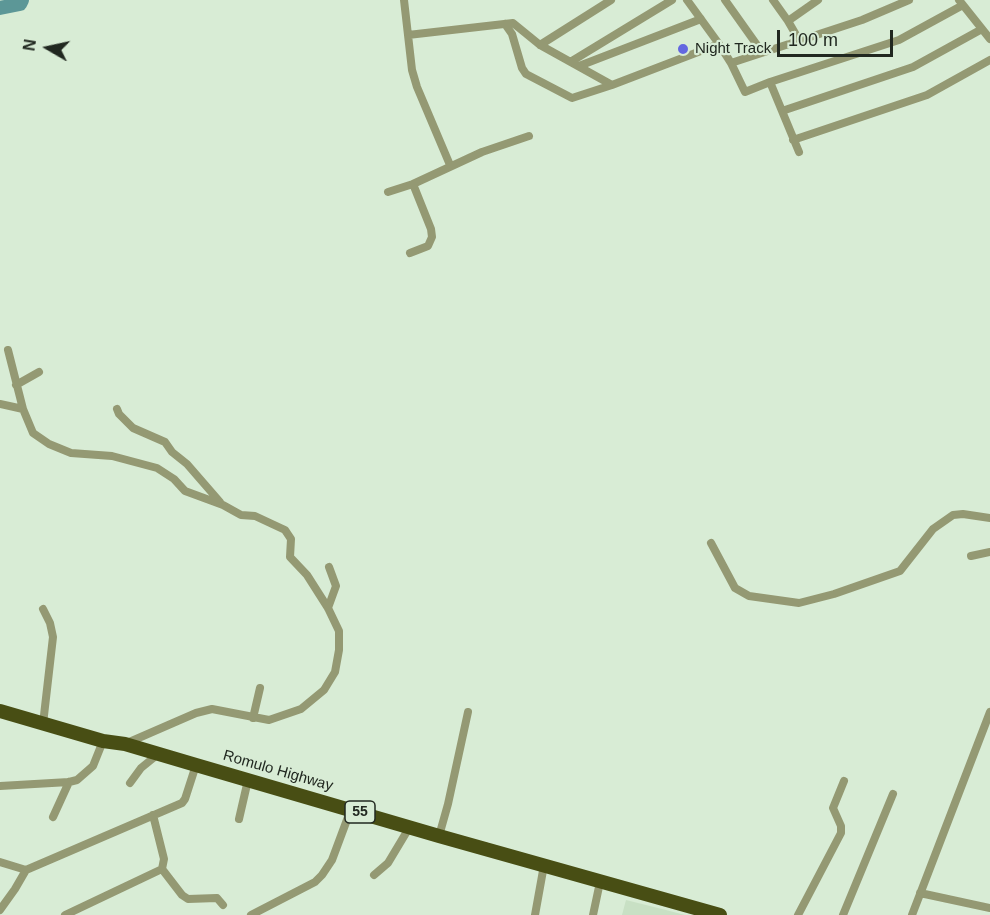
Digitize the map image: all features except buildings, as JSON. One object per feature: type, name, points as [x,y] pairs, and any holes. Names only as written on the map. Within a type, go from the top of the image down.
[{"type":"highway","name":"Romulo Highway","points":[[0,711],[104,741],[125,744],[410,828],[720,915]]},
{"type":"street","points":[[404,0],[412,70],[450,165]]},
{"type":"street","points":[[540,45],[611,0]]},
{"type":"street","points":[[575,64],[672,0]]},
{"type":"street","points":[[687,0],[731,63],[745,92],[899,40],[961,2],[990,39]]},
{"type":"street","points":[[724,0],[762,52]]},
{"type":"street","points":[[773,0],[799,40]]},
{"type":"street","points":[[788,21],[818,0]]},
{"type":"street","points":[[731,63],[862,21],[909,0]]},
{"type":"street","points":[[575,64],[701,19]]},
{"type":"street","points":[[505,24],[515,42],[524,72],[569,98],[577,98],[718,44]]},
{"type":"street","points":[[408,35],[516,24],[540,45],[612,85]]},
{"type":"street","points":[[782,111],[913,67],[982,29]]},
{"type":"street","points":[[515,42],[530,38]]},
{"type":"street","points":[[793,140],[927,95],[990,60]]},
{"type":"street","points":[[770,82],[799,152]]},
{"type":"street","points":[[388,192],[412,184],[450,165],[530,136]]},
{"type":"street","points":[[410,253],[428,246],[432,237],[431,229],[412,184]]},
{"type":"street","points":[[8,350],[23,409],[33,433],[49,444],[71,453],[112,456],[157,468],[174,479],[185,491],[223,505],[241,515],[255,516],[285,530],[291,538],[290,556],[307,575],[328,608],[339,631],[339,650],[335,672],[324,690],[301,709],[269,720],[212,709],[196,713],[125,744]]},
{"type":"street","points":[[16,385],[39,372]]},
{"type":"street","points":[[0,404],[23,409]]},
{"type":"street","points":[[117,409],[133,428],[165,442],[223,505]]},
{"type":"street","points":[[711,543],[735,588],[749,596],[799,603],[834,594],[900,571],[933,529],[953,515],[963,514],[990,518]]},
{"type":"street","points":[[971,556],[990,552]]},
{"type":"street","points":[[328,608],[336,586],[329,567]]},
{"type":"street","points":[[43,609],[50,623],[53,638],[43,724]]},
{"type":"street","points":[[253,718],[260,688]]},
{"type":"street","points":[[439,836],[468,712]]},
{"type":"street","points":[[912,915],[990,712]]},
{"type":"street","points":[[0,786],[69,782],[85,775],[93,766],[104,741]]},
{"type":"street","points":[[130,783],[141,768],[156,755]]},
{"type":"street","points":[[0,909],[26,870],[182,803],[196,765]]},
{"type":"street","points":[[239,819],[248,780]]},
{"type":"street","points":[[798,915],[841,833],[841,826],[833,810],[844,781]]},
{"type":"street","points":[[53,817],[69,782]]},
{"type":"street","points":[[843,915],[893,794]]},
{"type":"street","points":[[251,915],[315,882],[322,875],[332,860],[351,809]]},
{"type":"street","points":[[153,814],[164,859],[162,869],[182,896],[195,900],[217,898],[223,905]]},
{"type":"street","points":[[374,875],[388,863],[410,828]]},
{"type":"street","points":[[0,862],[26,870]]},
{"type":"street","points":[[535,915],[544,865]]},
{"type":"street","points":[[65,915],[162,869]]},
{"type":"street","points":[[593,915],[600,882]]},
{"type":"street","points":[[920,893],[990,908]]},
{"type":"shaded area","points":[[626,900],[662,909],[685,915],[622,915]]},
{"type":"waterway","points":[[0,8],[20,4],[22,0]]},
{"type":"place","name":"Night Track","points":[[683,49]]}]
